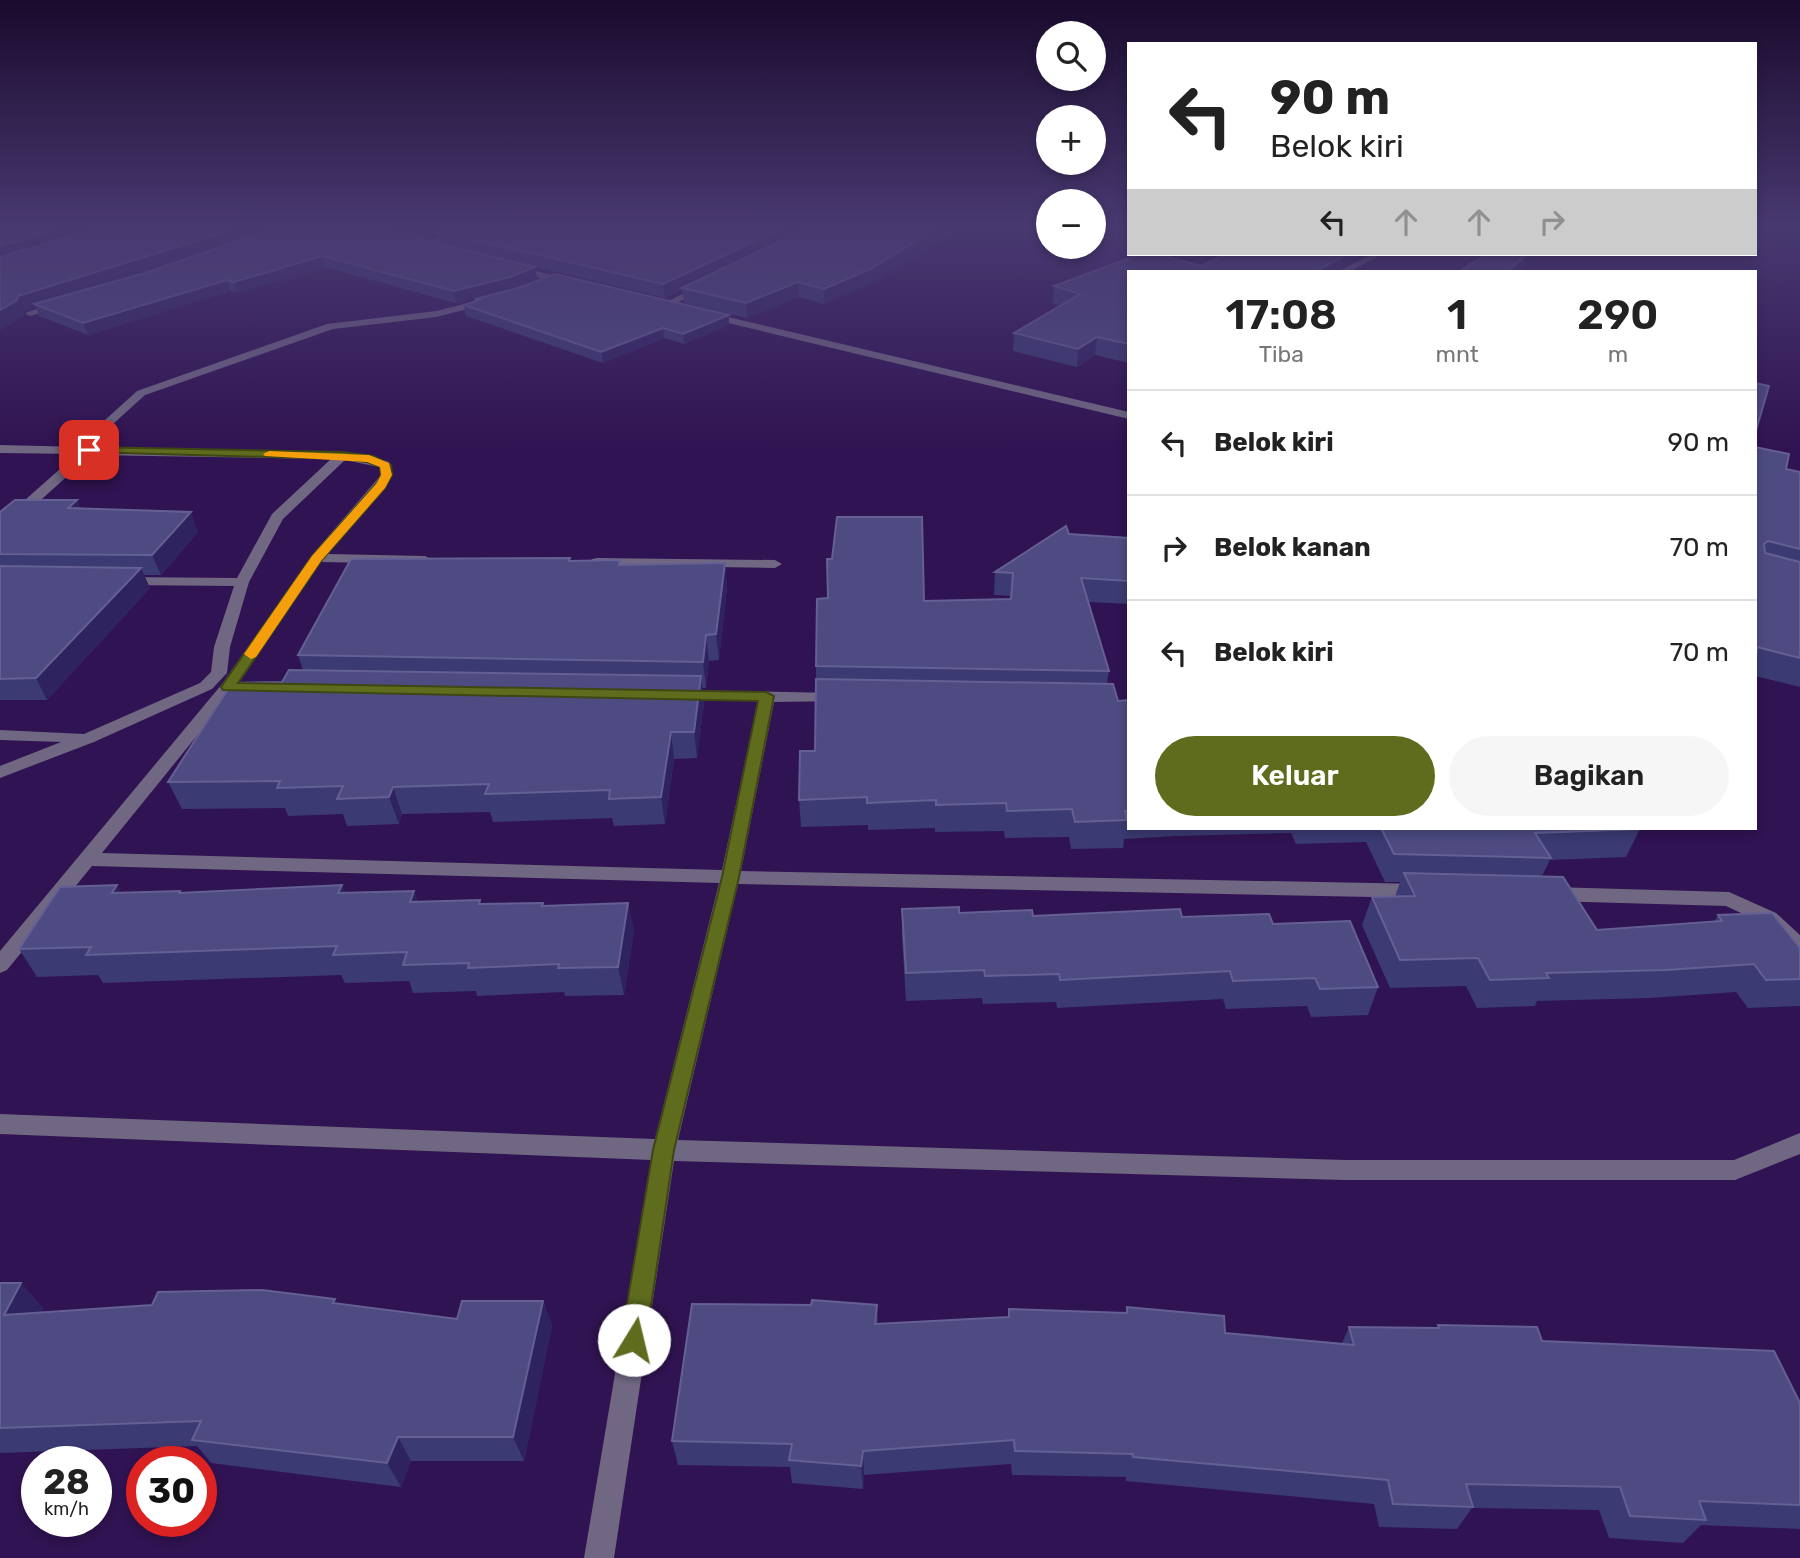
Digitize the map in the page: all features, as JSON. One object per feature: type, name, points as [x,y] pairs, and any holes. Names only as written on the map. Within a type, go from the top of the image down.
[{"type":"street","points":[[30,313],[69,302]]},
{"type":"street","points":[[0,530],[89,450],[108,422],[141,393],[331,327],[436,314],[485,302]]},
{"type":"street","points":[[652,302],[678,308]]},
{"type":"street","points":[[665,305],[672,302]]},
{"type":"street","points":[[691,311],[1126,414]]},
{"type":"street","points":[[0,449],[342,456],[369,459],[385,465],[387,475],[317,558],[235,687],[85,859],[0,965]]},
{"type":"street","points":[[0,772],[88,738],[206,686],[219,673],[222,648],[242,582],[277,517],[342,456]]},
{"type":"street","points":[[317,558],[442,560]]},
{"type":"street","points":[[581,561],[775,564]]},
{"type":"street","points":[[109,581],[242,582]]},
{"type":"street","points":[[670,695],[850,698]]},
{"type":"street","points":[[599,1558],[664,1150],[730,877],[766,696]]},
{"type":"street","points":[[0,734],[88,738]]},
{"type":"street","points":[[85,859],[730,877],[1439,891]]},
{"type":"street","points":[[1535,894],[1728,899],[1769,918],[1800,947]]},
{"type":"street","points":[[0,1124],[664,1150],[1345,1170],[1735,1170],[1800,1143]]},
{"type":"building","points":[[0,302],[14,302],[0,310]]},
{"type":"building","points":[[42,302],[154,302],[83,323],[34,304]]},
{"type":"building","points":[[474,302],[673,302],[729,315],[683,334],[663,328],[601,352],[464,305]]},
{"type":"building","points":[[1067,302],[1127,302],[1127,344],[1097,337],[1078,349],[1014,333]]},
{"type":"building","points":[[1757,383],[1769,386],[1757,427]]},
{"type":"building","points":[[1757,447],[1789,454],[1786,469],[1800,472],[1800,549],[1768,541],[1764,544],[1765,553],[1800,562],[1800,658],[1757,647]]},
{"type":"building","points":[[15,500],[77,500],[68,508],[191,512],[152,555],[0,554],[0,512]]},
{"type":"building","points":[[837,517],[922,517],[924,601],[1011,599],[1013,573],[995,572],[1066,526],[1069,534],[1127,538],[1127,581],[1081,578],[1109,671],[816,666],[817,599],[828,598],[827,559],[832,559]]},
{"type":"building","points":[[570,558],[569,561],[620,560],[619,565],[725,563],[716,634],[706,635],[703,662],[298,655],[351,559]]},
{"type":"building","points":[[0,566],[141,568],[36,678],[0,679]]},
{"type":"building","points":[[289,670],[701,676],[694,732],[671,732],[661,797],[609,799],[610,790],[485,794],[489,784],[393,787],[389,797],[337,799],[343,786],[277,788],[280,781],[168,782],[232,683],[282,682]]},
{"type":"building","points":[[816,679],[1113,684],[1118,701],[1127,700],[1127,820],[1075,822],[1072,809],[1007,811],[1006,803],[936,805],[936,800],[867,803],[867,797],[799,800],[800,751],[815,751]]},
{"type":"building","points":[[1382,830],[1614,830],[1535,833],[1551,858],[1394,854]]},
{"type":"building","points":[[1404,873],[1563,877],[1597,930],[1722,921],[1718,915],[1772,913],[1800,948],[1800,979],[1766,980],[1754,964],[1666,970],[1546,973],[1549,978],[1490,980],[1478,958],[1400,960],[1372,897],[1415,896]]},
{"type":"building","points":[[117,885],[112,893],[180,891],[179,893],[342,885],[338,893],[414,891],[410,902],[480,900],[479,904],[543,903],[542,906],[628,903],[618,967],[558,968],[559,964],[468,968],[469,963],[403,965],[407,952],[333,955],[337,946],[86,955],[91,947],[19,949],[60,887]]},
{"type":"building","points":[[959,907],[959,913],[1032,910],[1033,916],[1180,909],[1182,917],[1269,914],[1273,924],[1350,921],[1378,987],[1320,989],[1315,978],[1233,981],[1230,971],[1060,980],[1059,974],[985,976],[984,970],[906,973],[902,909]]},
{"type":"building","points":[[0,1283],[21,1283],[4,1315],[152,1305],[158,1292],[262,1290],[335,1299],[333,1303],[457,1319],[462,1301],[543,1301],[513,1437],[398,1437],[387,1463],[192,1440],[201,1421],[0,1428]]},
{"type":"building","points":[[812,1300],[877,1305],[875,1324],[1009,1317],[1009,1309],[1127,1313],[1127,1307],[1224,1316],[1225,1333],[1354,1345],[1349,1327],[1439,1328],[1438,1325],[1537,1327],[1542,1341],[1774,1351],[1800,1403],[1800,1505],[1699,1501],[1706,1520],[1630,1516],[1620,1487],[1466,1484],[1473,1507],[1393,1504],[1388,1480],[1133,1457],[1133,1454],[1015,1451],[1014,1440],[863,1451],[861,1466],[789,1460],[792,1444],[672,1441],[692,1304],[811,1305]]},
{"type":"slow traffic","points":[[251,654],[317,558],[387,475],[385,465],[369,459],[269,454]]},
{"type":"route","points":[[89,450],[342,456],[369,459],[385,465],[387,475],[381,485],[317,558],[228,687],[766,696],[730,877],[664,1150],[634,1340]]}]
